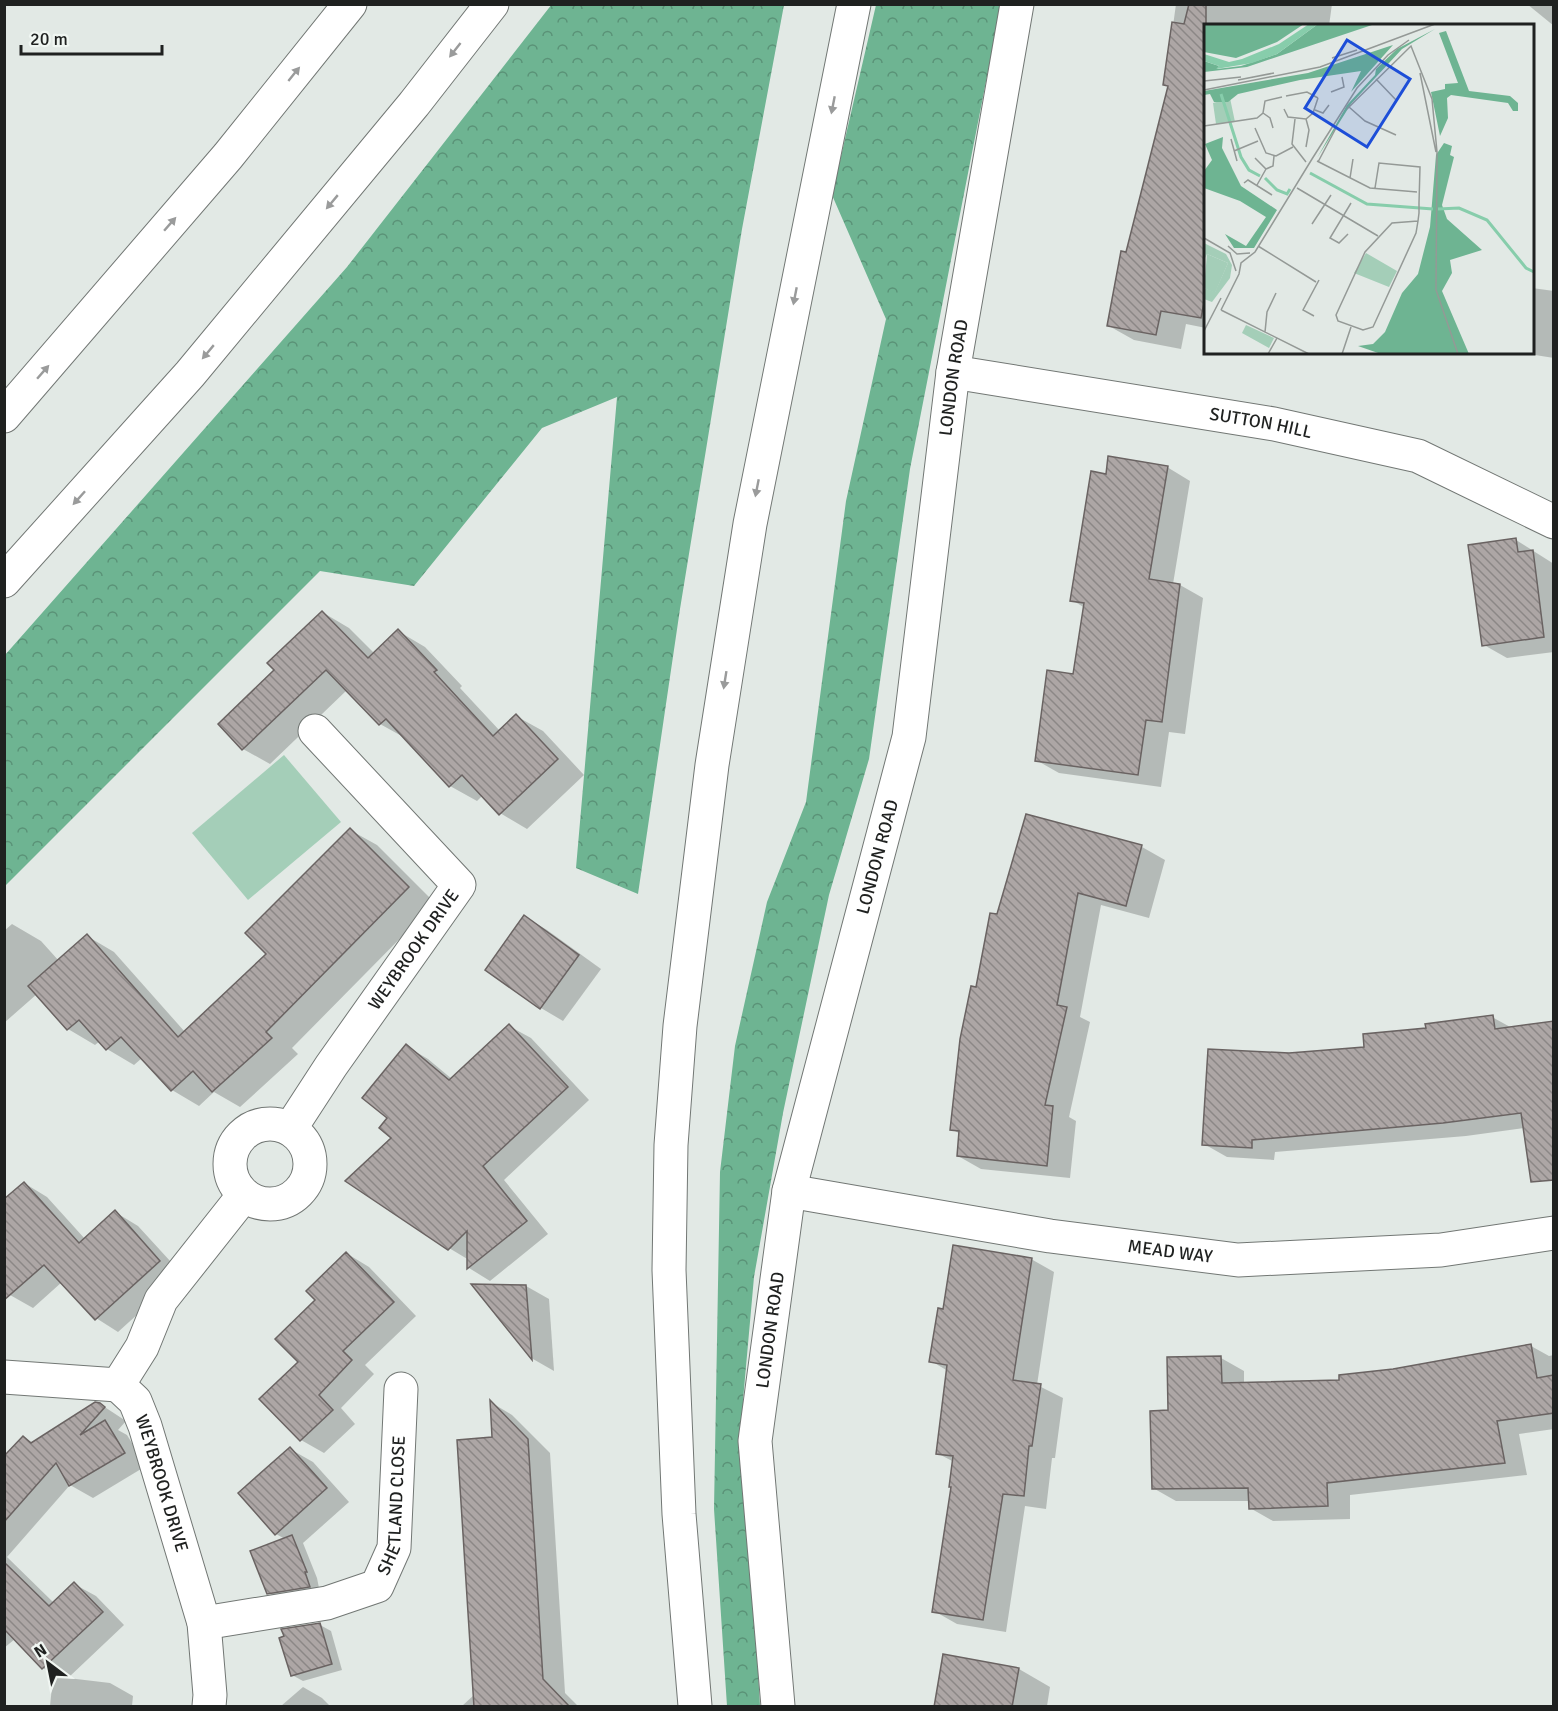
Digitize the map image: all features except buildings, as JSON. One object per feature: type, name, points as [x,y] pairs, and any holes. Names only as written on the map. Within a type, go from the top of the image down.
[{"type":"main road","points":[[4,416],[228,156],[350,4]]},
{"type":"main road","points":[[4,581],[190,374],[492,4]]},
{"type":"main road","points":[[695,1707],[679,1514],[669,1270],[671,1145],[680,1026],[712,765],[750,524],[854,4]]},
{"type":"main road","name":"LONDON ROAD","points":[[778,1707],[755,1441],[789,1191],[909,737],[953,372],[1017,4]]},
{"type":"main road","name":"SUTTON HILL","points":[[953,372],[1274,424],[1418,456],[1554,522]]},
{"type":"main road","name":"WEYBROOK DRIVE","points":[[290,1129],[331,1066],[459,885],[315,731]]},
{"type":"main road","points":[[265,1124],[277,1124],[290,1129],[300,1137],[307,1148],[310,1161],[303,1186],[294,1196],[282,1202],[269,1204],[256,1202],[244,1195],[235,1185],[230,1172],[229,1159],[237,1141],[241,1135],[252,1128],[265,1124]]},
{"type":"main road","name":"MEAD WAY","points":[[789,1191],[1050,1236],[1239,1260],[1441,1250],[1554,1233]]},
{"type":"main road","points":[[4,1377],[118,1385],[142,1347],[161,1300],[244,1195]]},
{"type":"main road","name":"WEYBROOK DRIVE","points":[[118,1385],[135,1401],[145,1426],[204,1623],[209,1707]]},
{"type":"main road","name":"SHETLAND CLOSE","points":[[204,1623],[327,1602],[377,1586],[394,1548],[401,1389]]},
{"type":"green space","points":[[552,4],[784,5],[742,229],[680,609],[638,894],[576,868],[617,397],[542,428],[414,586],[320,571],[5,886],[5,655],[347,267]]},
{"type":"green space","points":[[876,5],[1001,5],[910,469],[869,759],[829,895],[783,1113],[754,1277],[743,1400],[760,1706],[727,1706],[714,1509],[720,1172],[735,1046],[767,902],[806,802],[846,501],[886,319],[832,195]]},
{"type":"green space","points":[[284,755],[341,822],[248,900],[192,833]]}]
